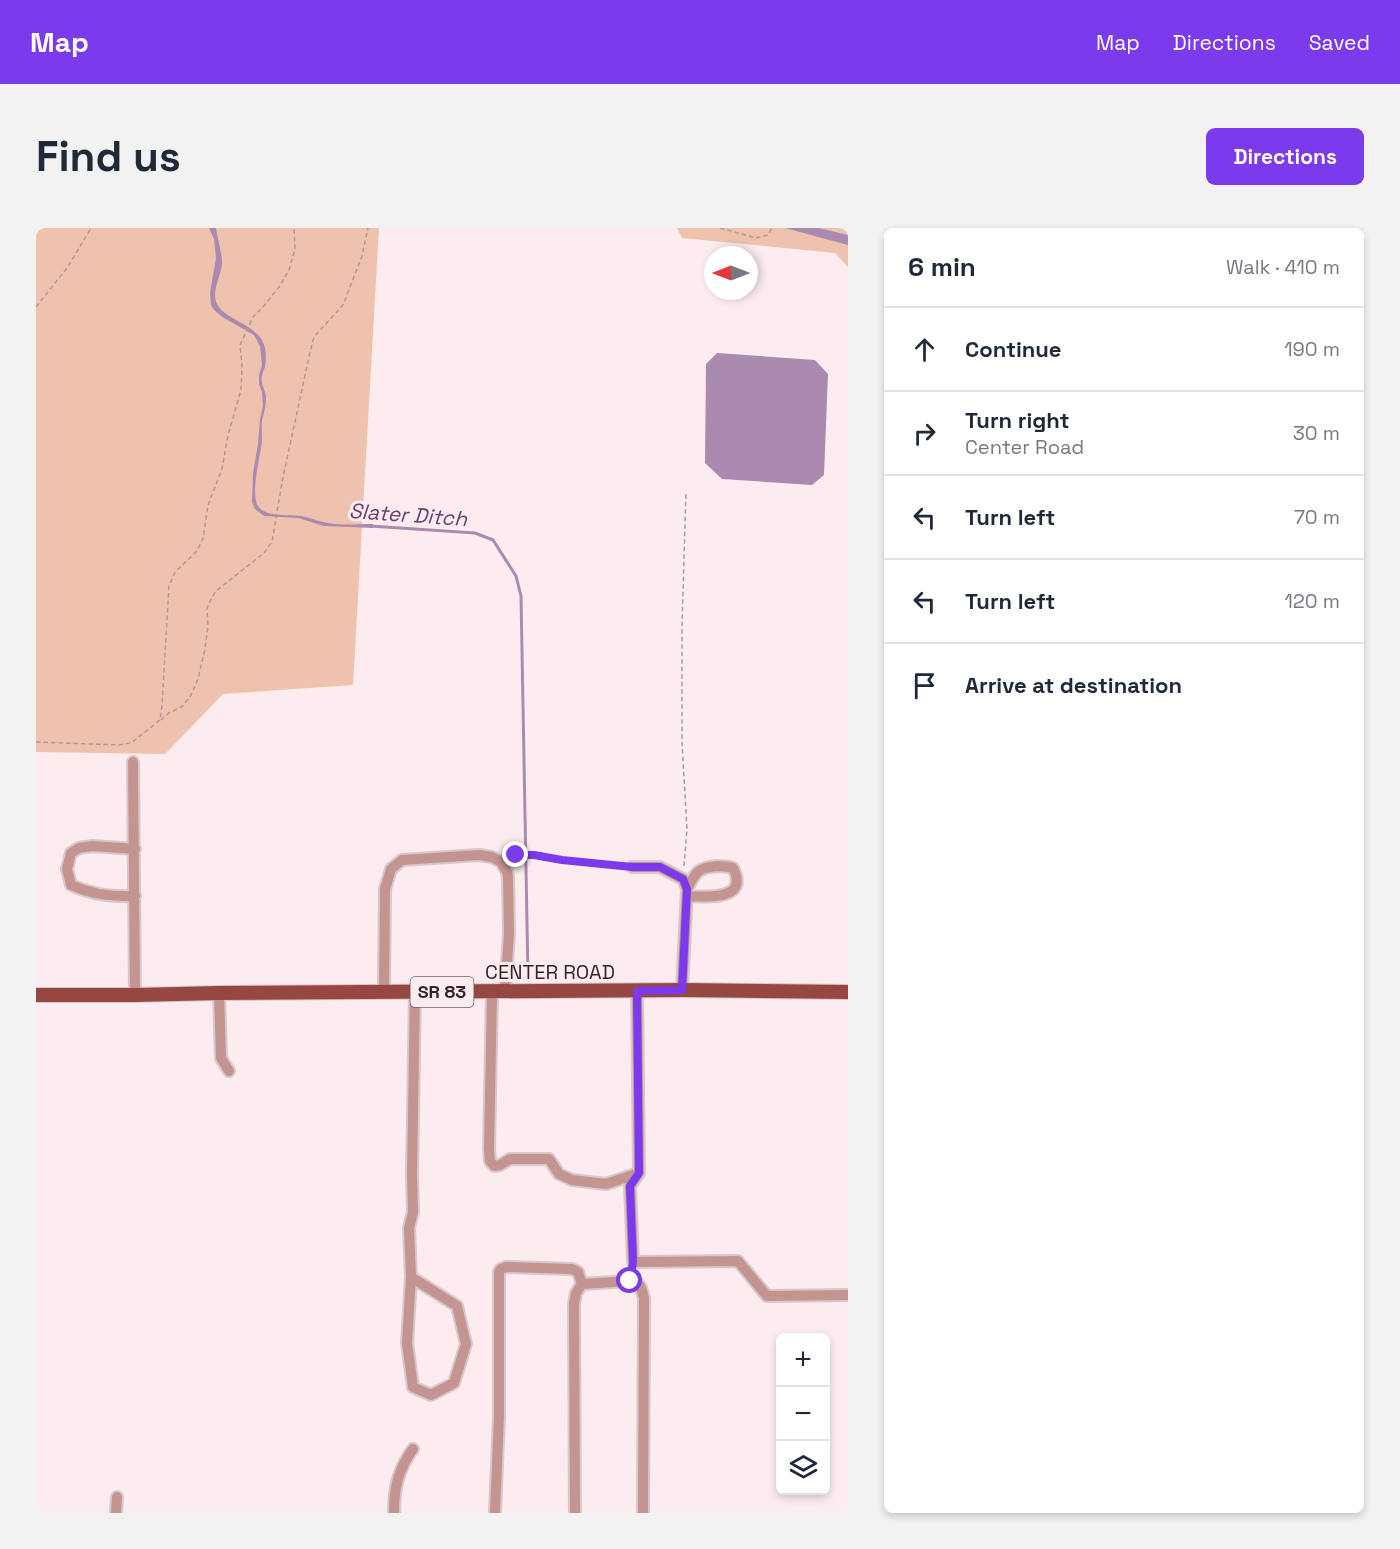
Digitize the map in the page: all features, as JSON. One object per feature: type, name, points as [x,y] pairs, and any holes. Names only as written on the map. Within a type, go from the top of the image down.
[{"type":"main road","name":"CENTER ROAD","points":[[36,995],[682,990],[848,992]]},
{"type":"street","points":[[133,762],[135,995]]},
{"type":"street","points":[[135,849],[93,846],[79,848],[71,853],[67,869],[71,885],[83,891],[123,897],[135,896]]},
{"type":"street","points":[[384,992],[385,889],[391,869],[402,860],[479,855],[492,857],[501,862],[507,872],[510,891],[510,934],[499,992],[490,1161],[494,1166],[510,1159],[549,1159],[560,1174],[572,1180],[606,1184],[639,1173]]},
{"type":"street","points":[[632,867],[660,867],[685,888],[682,990]]},
{"type":"street","points":[[630,1281],[633,1262],[630,1186],[639,1173],[637,991]]},
{"type":"street","points":[[411,1277],[457,1306],[466,1344],[454,1383],[431,1395],[413,1387],[407,1343],[411,1277],[409,1228],[413,1212],[416,992]]},
{"type":"street","points":[[219,993],[221,1058],[229,1071]]},
{"type":"street","points":[[633,1262],[738,1261],[766,1296],[848,1295]]},
{"type":"street","points":[[495,1513],[499,1416],[499,1272],[506,1267],[572,1269],[578,1272],[582,1284]]},
{"type":"street","points":[[582,1284],[637,1282],[644,1298],[643,1513]]},
{"type":"street","points":[[575,1513],[574,1304],[576,1293],[582,1284]]},
{"type":"street","points":[[394,1513],[397,1480],[413,1449]]},
{"type":"street","points":[[116,1513],[117,1497]]},
{"type":"path","points":[[36,307],[67,268],[91,228]]},
{"type":"path","points":[[160,720],[169,586],[175,572],[196,552],[203,538],[208,505],[222,469],[228,435],[241,390],[240,345],[253,317],[289,270],[295,249],[294,228]]},
{"type":"path","points":[[36,742],[119,745],[131,743],[169,713],[183,706],[191,695],[198,679],[205,649],[207,609],[210,601],[216,591],[264,553],[272,542],[282,482],[310,352],[315,337],[343,305],[362,256],[368,228]]},
{"type":"path","points":[[720,228],[756,238],[768,235],[772,228]]},
{"type":"path","points":[[685,888],[687,829],[682,743],[682,626],[686,492]]},
{"type":"path","points":[[516,855],[534,855],[632,867]]},
{"type":"shaded area","points":[[36,228],[379,228],[353,685],[223,694],[165,754],[36,752]]},
{"type":"shaded area","points":[[209,228],[216,228],[222,261],[215,294],[217,304],[226,314],[257,334],[264,344],[266,358],[262,384],[266,401],[255,486],[258,506],[272,514],[301,516],[335,524],[373,524],[373,528],[324,526],[298,518],[264,516],[255,509],[252,502],[253,473],[263,406],[259,384],[262,365],[260,346],[254,335],[224,318],[211,305],[210,293],[216,258],[214,239]]},
{"type":"shaded area","points":[[677,228],[848,228],[848,267],[835,253],[682,238]]},
{"type":"shaded area","points":[[785,228],[819,228],[848,235],[848,245]]},
{"type":"shaded area","points":[[717,353],[815,360],[828,374],[824,475],[812,485],[722,479],[705,463],[706,364]]},
{"type":"waterway","name":"Slater Ditch","points":[[370,526],[475,533],[493,540],[516,576],[521,596],[528,978]]},
{"type":"route","points":[[516,855],[534,855],[632,867],[660,867],[683,879],[687,889],[682,990],[637,991],[639,1173],[630,1186],[633,1262],[630,1281]]}]
